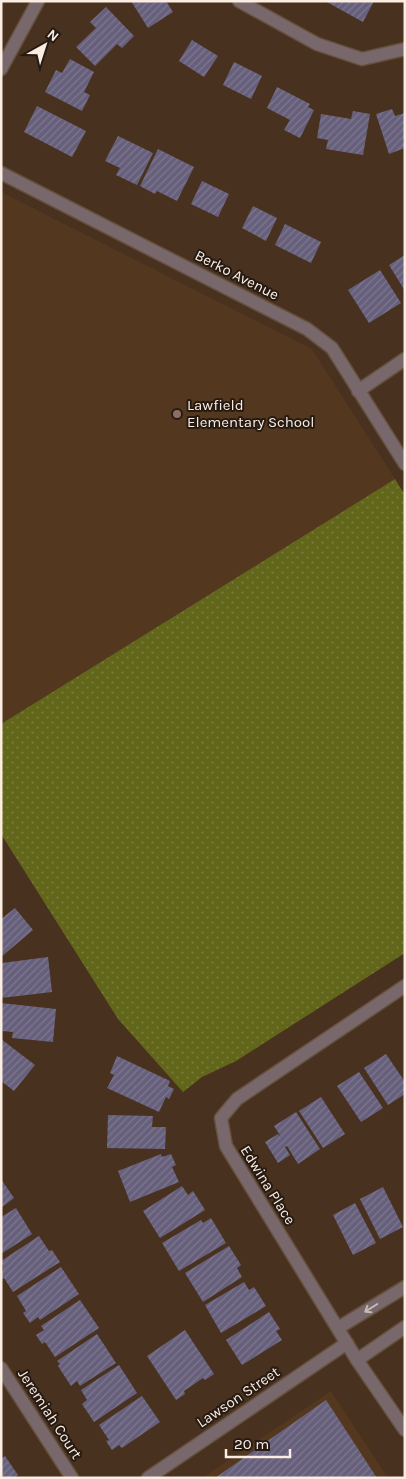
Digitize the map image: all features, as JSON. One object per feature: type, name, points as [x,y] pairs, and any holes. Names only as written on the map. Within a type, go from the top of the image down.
[{"type":"street","points":[[1,69],[38,1]]},
{"type":"street","points":[[239,1],[317,44],[362,59],[405,49]]},
{"type":"street","name":"Berko Avenue","points":[[1,173],[307,329],[332,348],[405,464]]},
{"type":"street","points":[[358,391],[405,359]]},
{"type":"street","name":"Edwina Place","points":[[405,986],[237,1099],[221,1118],[226,1146],[357,1360],[405,1430]]},
{"type":"street","points":[[338,1328],[405,1287]]},
{"type":"street","points":[[357,1360],[405,1327]]},
{"type":"street","name":"Lawson Street","points":[[148,1478],[347,1343]]},
{"type":"street","name":"Jeremiah Court","points":[[1,1368],[72,1478]]},
{"type":"shaded area","name":"Lawfield Elementary School","points":[[1,192],[312,349],[395,479],[1,724]]},
{"type":"shaded area","points":[[331,1391],[388,1478],[202,1478]]},
{"type":"green space","points":[[395,479],[405,495],[405,953],[236,1061],[202,1077],[183,1092],[118,1019],[1,834],[1,724]]},
{"type":"building","points":[[131,1],[166,1],[173,12],[148,28]]},
{"type":"building","points":[[325,1],[374,1],[363,22]]},
{"type":"building","points":[[106,7],[134,36],[122,48],[117,44],[95,66],[76,47],[96,28],[90,22]]},
{"type":"building","points":[[192,40],[218,56],[204,77],[179,61]]},
{"type":"building","points":[[70,59],[94,72],[84,92],[90,95],[82,111],[45,92],[56,70],[62,73]]},
{"type":"building","points":[[234,62],[262,76],[251,99],[223,85]]},
{"type":"building","points":[[277,87],[310,104],[308,107],[314,110],[300,138],[284,130],[290,120],[267,108]]},
{"type":"building","points":[[37,106],[86,131],[72,157],[24,132]]},
{"type":"building","points":[[392,109],[395,116],[405,113],[405,139],[403,140],[405,148],[389,154],[376,114]]},
{"type":"building","points":[[353,111],[370,114],[363,155],[326,149],[328,140],[317,138],[321,114],[351,119]]},
{"type":"building","points":[[118,136],[153,153],[137,185],[116,175],[120,168],[105,161]]},
{"type":"building","points":[[158,149],[194,167],[177,201],[157,191],[155,194],[140,186]]},
{"type":"building","points":[[202,181],[229,194],[218,217],[191,204]]},
{"type":"building","points":[[253,206],[277,218],[266,241],[242,228]]},
{"type":"building","points":[[285,224],[321,242],[311,263],[275,245]]},
{"type":"building","points":[[405,255],[405,291],[389,265]]},
{"type":"building","points":[[380,270],[401,303],[369,323],[348,290]]},
{"type":"building","points":[[15,908],[33,930],[1,957],[1,919]]},
{"type":"building","points":[[48,957],[52,992],[1,998],[2,963]]},
{"type":"building","points":[[1,1003],[56,1009],[53,1042],[12,1038],[13,1032],[2,1031]]},
{"type":"building","points":[[1,1039],[35,1065],[14,1091],[1,1081]]},
{"type":"building","points":[[386,1054],[405,1082],[405,1094],[388,1105],[364,1068]]},
{"type":"building","points":[[117,1056],[170,1081],[168,1086],[174,1089],[169,1099],[166,1097],[159,1112],[107,1088],[114,1075],[110,1073]]},
{"type":"building","points":[[359,1072],[383,1108],[361,1122],[337,1086]]},
{"type":"building","points":[[321,1097],[345,1134],[323,1148],[299,1111]]},
{"type":"building","points":[[296,1112],[320,1149],[298,1164],[287,1146],[285,1147],[290,1155],[278,1163],[265,1142],[278,1134],[281,1137],[274,1126]]},
{"type":"building","points":[[108,1115],[153,1116],[152,1127],[166,1127],[165,1149],[107,1148]]},
{"type":"building","points":[[161,1154],[162,1157],[171,1154],[176,1165],[172,1167],[179,1182],[130,1202],[118,1171]]},
{"type":"building","points":[[1,1179],[14,1198],[1,1208]]},
{"type":"building","points":[[182,1186],[188,1195],[193,1191],[205,1210],[160,1238],[143,1211]]},
{"type":"building","points":[[383,1187],[403,1227],[380,1239],[360,1199]]},
{"type":"building","points":[[355,1203],[376,1243],[353,1255],[333,1215]]},
{"type":"building","points":[[16,1208],[32,1234],[1,1254],[1,1217]]},
{"type":"building","points":[[211,1218],[226,1243],[179,1271],[162,1243],[201,1220],[203,1223]]},
{"type":"building","points":[[39,1236],[49,1251],[52,1250],[60,1262],[13,1292],[4,1278],[1,1280],[3,1266],[1,1261]]},
{"type":"building","points":[[229,1246],[241,1265],[237,1268],[242,1277],[203,1302],[185,1273]]},
{"type":"building","points":[[61,1267],[79,1294],[40,1320],[38,1317],[30,1323],[23,1313],[26,1311],[17,1296]]},
{"type":"building","points":[[244,1282],[249,1290],[254,1287],[266,1306],[221,1333],[205,1305]]},
{"type":"building","points":[[80,1300],[99,1328],[55,1357],[45,1342],[42,1344],[36,1335],[44,1330],[41,1326]]},
{"type":"building","points":[[269,1312],[280,1329],[276,1331],[282,1340],[242,1365],[226,1340]]},
{"type":"building","points":[[185,1330],[214,1374],[205,1380],[203,1378],[184,1391],[185,1394],[176,1400],[147,1356]]},
{"type":"building","points":[[97,1334],[116,1363],[80,1386],[77,1381],[71,1386],[58,1366],[60,1364],[57,1361]]},
{"type":"building","points":[[119,1365],[137,1393],[94,1422],[82,1404],[87,1400],[81,1390]]},
{"type":"building","points":[[142,1396],[160,1422],[122,1448],[119,1445],[112,1450],[106,1441],[109,1440],[99,1425]]},
{"type":"building","points":[[326,1400],[377,1478],[215,1478]]},
{"type":"building","points":[[5,1456],[18,1475],[14,1478],[1,1478],[1,1459]]},
{"type":"place","name":"Lawfield Elementary School","points":[[177,414]]}]
